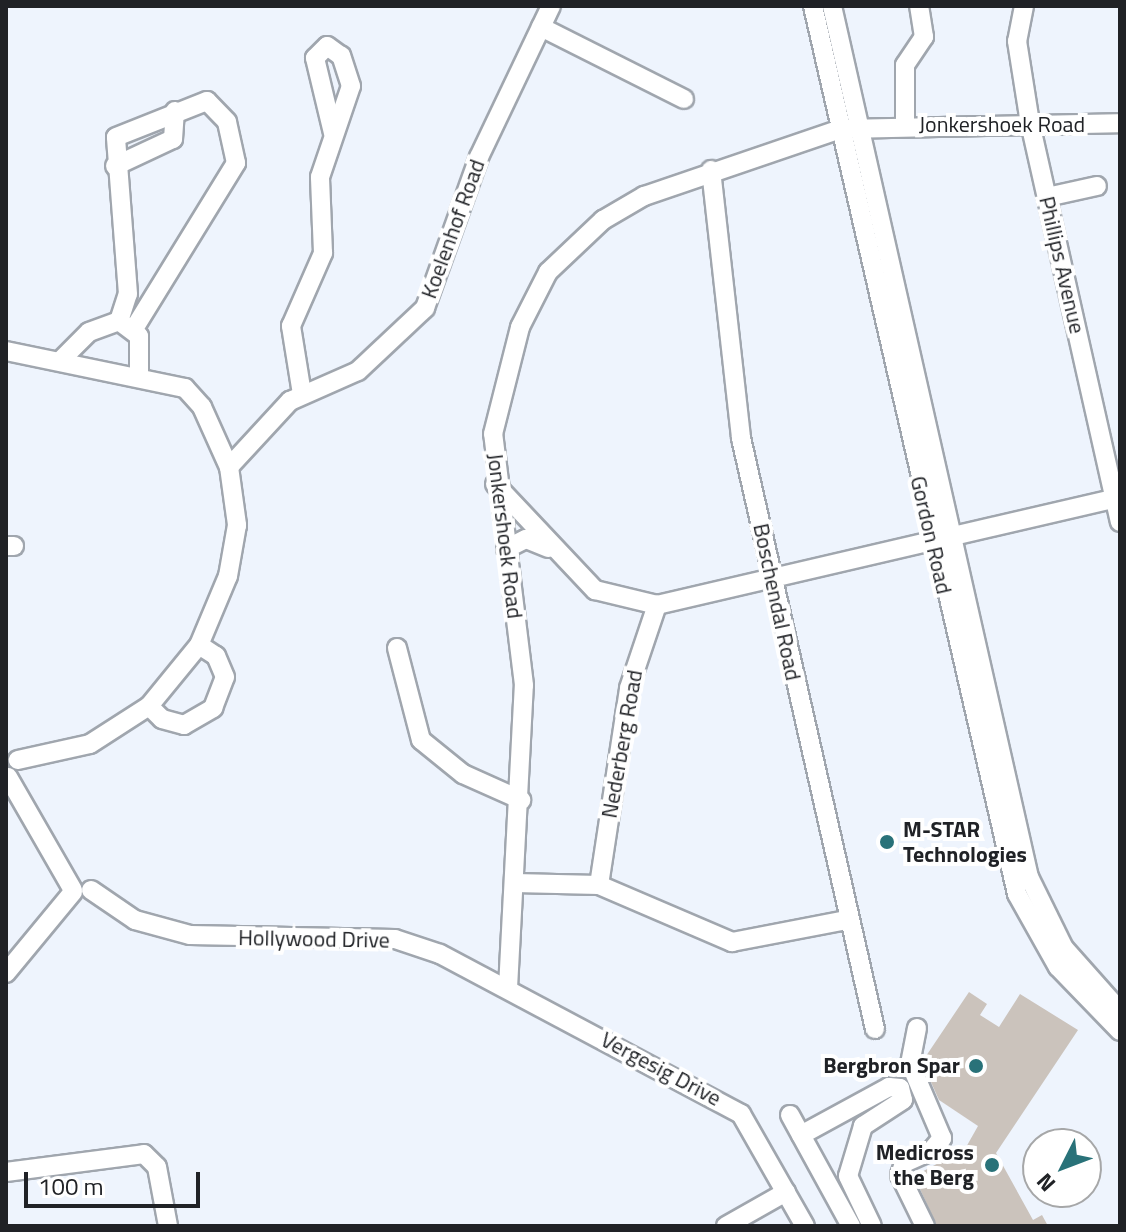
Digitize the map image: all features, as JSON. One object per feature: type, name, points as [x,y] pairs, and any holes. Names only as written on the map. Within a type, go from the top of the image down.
[{"type":"street","name":"Koelenhof Road","points":[[229,467],[302,394],[358,371],[425,308],[479,157],[551,6]]},
{"type":"street","name":"Gordon Road","points":[[813,6],[851,128]]},
{"type":"street","name":"Gordon Road","points":[[832,6],[851,128],[941,540],[991,798],[1058,967],[1120,1031]]},
{"type":"street","points":[[905,125],[905,65],[924,37],[919,6]]},
{"type":"street","name":"Phillips Avenue","points":[[1024,6],[1017,41],[1030,123],[1120,522]]},
{"type":"street","points":[[541,27],[684,99]]},
{"type":"street","points":[[62,359],[89,332],[127,325],[236,163],[233,136],[216,106],[207,101],[120,132],[112,148],[128,294],[127,325],[144,355],[139,376]]},
{"type":"street","points":[[115,166],[173,139],[175,111]]},
{"type":"street","name":"Jonkershoek Road","points":[[508,988],[521,800],[524,685],[495,484],[500,392],[520,327],[548,272],[603,220],[711,170],[851,128],[1120,123]]},
{"type":"street","points":[[302,394],[291,326],[323,253],[319,188],[333,133]]},
{"type":"street","name":"Boschendal Road","points":[[711,170],[741,438],[846,920],[875,1029]]},
{"type":"street","points":[[1047,197],[1097,186]]},
{"type":"street","points":[[6,351],[62,359],[139,376],[194,396],[229,467],[237,525],[234,556],[199,645],[149,706],[103,738],[13,767]]},
{"type":"street","points":[[495,484],[557,554],[595,590],[657,605],[772,581],[1114,499]]},
{"type":"street","points":[[506,549],[531,539],[557,554]]},
{"type":"street","name":"Nederberg Road","points":[[599,885],[629,688],[657,605]]},
{"type":"street","points":[[149,706],[162,719],[184,725],[213,708],[225,677],[216,656],[199,645]]},
{"type":"street","points":[[397,648],[421,740],[463,774],[521,800]]},
{"type":"street","name":"Hollywood Drive","points":[[13,767],[81,892],[160,929],[199,936],[395,939],[508,988]]},
{"type":"street","points":[[515,883],[599,885],[732,942],[846,920]]},
{"type":"street","points":[[6,973],[81,892]]},
{"type":"street","name":"Gordon Road","points":[[1036,916],[1086,977],[1120,1011]]},
{"type":"street","name":"Vergesig Drive","points":[[508,988],[741,1114],[805,1226]]},
{"type":"street","points":[[917,1028],[910,1063],[942,1138],[931,1151],[904,1163],[900,1175],[925,1226]]},
{"type":"street","points":[[801,1135],[889,1087],[900,1088],[903,1100],[863,1126],[848,1176],[869,1225]]},
{"type":"street","points":[[790,1115],[851,1226]]},
{"type":"street","points":[[6,1172],[144,1154],[157,1167],[168,1226]]},
{"type":"street","points":[[735,1224],[786,1192]]},
{"type":"building","points":[[969,992],[987,1004],[980,1015],[999,1027],[1020,994],[1078,1030],[996,1153],[1022,1200],[1022,1208],[1026,1208],[1033,1220],[1042,1215],[1048,1226],[937,1226],[914,1176],[965,1149],[978,1126],[939,1100],[922,1062]]},
{"type":"place","name":"M-STAR Technologies","points":[[887,842]]},
{"type":"place","name":"Bergbron Spar","points":[[976,1066]]},
{"type":"place","name":"Medicross the Berg","points":[[992,1165]]}]
